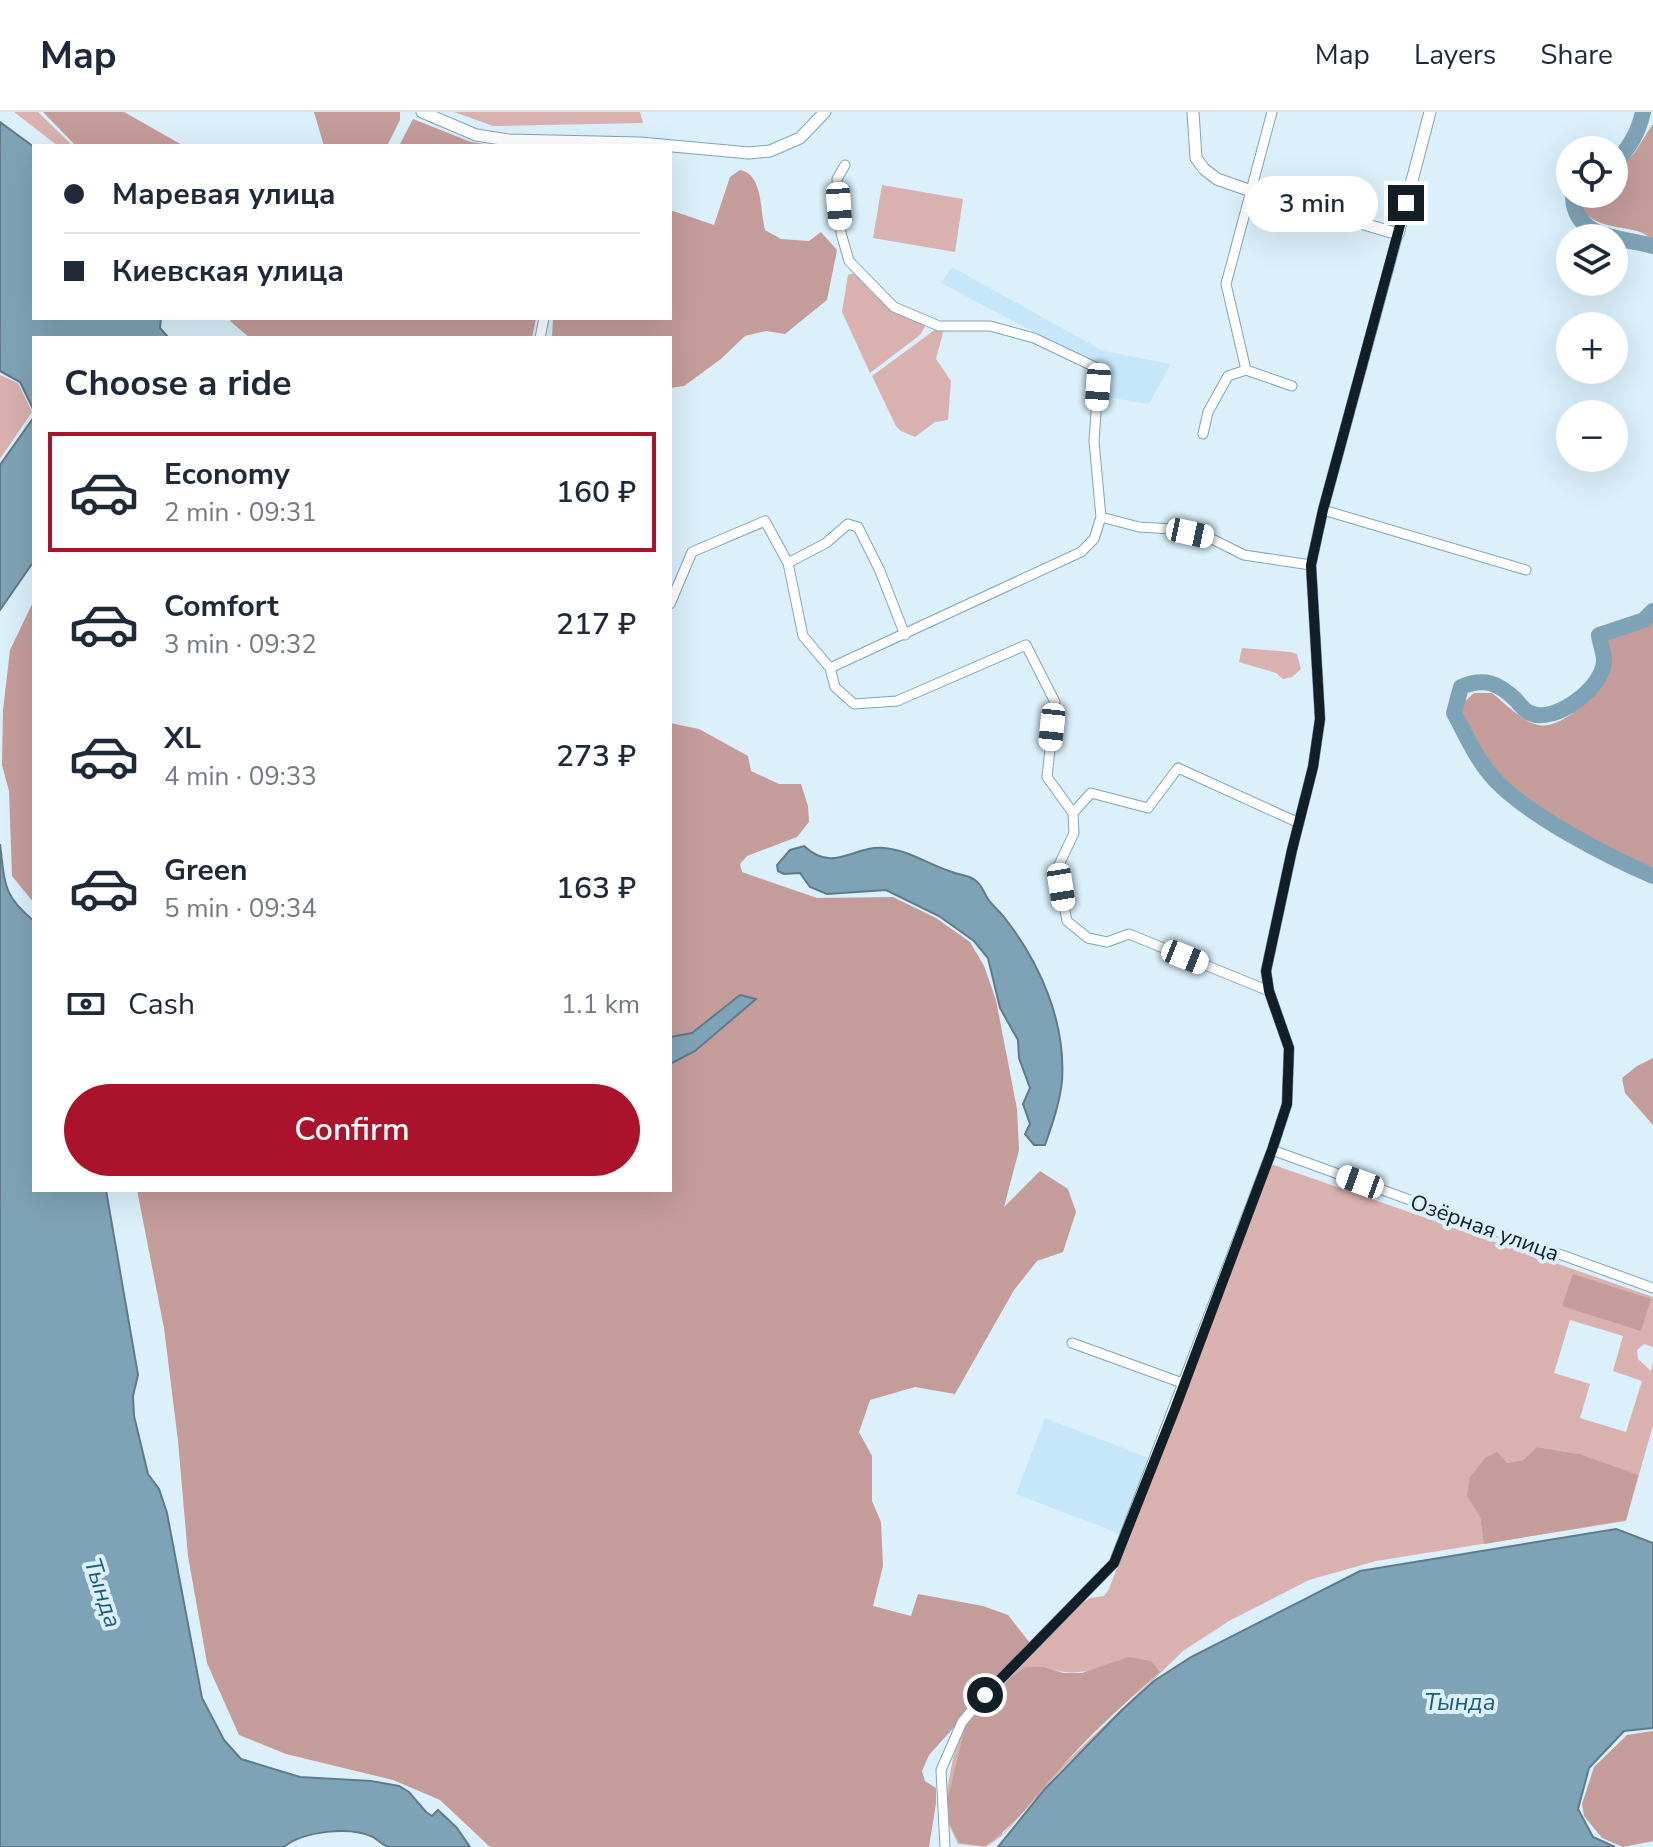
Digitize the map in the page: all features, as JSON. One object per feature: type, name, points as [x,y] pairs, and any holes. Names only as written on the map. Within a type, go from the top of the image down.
[{"type":"street","points":[[422,112],[476,135],[540,143],[651,144]]},
{"type":"street","points":[[672,146],[749,153],[770,151],[800,138],[825,112]]},
{"type":"street","points":[[1193,112],[1196,158],[1217,179],[1398,234]]},
{"type":"street","points":[[1246,370],[1226,284],[1272,112]]},
{"type":"street","points":[[945,1847],[941,1770],[962,1722],[1114,1563],[1185,1384],[1287,1104],[1289,1048],[1269,991],[1266,971],[1313,767],[1320,719],[1311,565],[1430,112]]},
{"type":"street","points":[[830,668],[1081,552],[1094,539],[1101,517],[1094,441],[1099,369],[1034,338],[990,326],[939,326],[894,307],[849,261],[841,233],[837,179],[845,165]]},
{"type":"street","points":[[1203,434],[1208,412],[1228,376],[1246,370],[1292,386]]},
{"type":"street","points":[[1323,510],[1526,570]]},
{"type":"street","points":[[1101,517],[1139,527],[1172,529],[1208,537],[1244,555],[1311,565]]},
{"type":"street","points":[[672,599],[692,552],[765,521],[788,563],[803,636],[830,668],[835,687],[854,704],[897,701],[1026,645],[1055,702],[1047,777],[1073,813],[1074,833],[1057,869],[1067,921],[1088,938],[1107,942],[1129,934],[1269,991]]},
{"type":"street","points":[[788,563],[826,543],[848,524],[858,527],[880,571],[905,635]]},
{"type":"street","points":[[1073,813],[1091,793],[1148,808],[1178,768],[1299,823]]},
{"type":"street","name":"Озёрная улица","points":[[1272,1150],[1653,1288]]},
{"type":"street","points":[[1072,1343],[1185,1384]]},
{"type":"shaded area","points":[[14,112],[38,112],[71,144],[55,144]]},
{"type":"shaded area","points":[[43,112],[124,112],[180,144],[74,144]]},
{"type":"shaded area","points":[[314,112],[400,112],[400,120],[388,144],[323,144]]},
{"type":"shaded area","points":[[454,112],[640,112],[643,123],[493,126]]},
{"type":"shaded area","points":[[413,119],[471,142],[484,144],[400,144]]},
{"type":"shaded area","points":[[1653,125],[1653,240],[1628,229],[1628,224],[1603,224],[1582,211],[1583,208],[1628,208],[1628,160]]},
{"type":"shaded area","points":[[740,170],[753,178],[765,230],[781,239],[809,241],[821,232],[837,250],[827,300],[785,334],[766,331],[745,336],[721,359],[684,386],[672,388],[672,336],[552,336],[553,320],[672,320],[672,211],[714,225],[730,177]]},
{"type":"shaded area","points":[[882,185],[963,199],[955,252],[873,238]]},
{"type":"shaded area","points":[[952,267],[1103,351],[1171,364],[1149,404],[1106,397],[1105,370],[941,283]]},
{"type":"shaded area","points":[[855,273],[886,305],[926,325],[920,335],[870,373],[842,312],[848,275]]},
{"type":"shaded area","points":[[536,320],[532,336],[248,336],[230,321]]},
{"type":"shaded area","points":[[936,329],[944,329],[936,359],[951,381],[948,420],[935,422],[915,437],[896,426],[872,376]]},
{"type":"shaded area","points":[[0,375],[18,383],[32,412],[0,459]]},
{"type":"shaded area","points":[[32,604],[32,901],[12,876],[9,791],[2,765],[3,710],[10,650]]},
{"type":"shaded area","points":[[1653,620],[1653,867],[1577,831],[1520,794],[1477,748],[1466,727],[1461,705],[1474,693],[1492,693],[1532,723],[1556,723],[1591,697],[1602,682],[1608,661],[1606,639]]},
{"type":"shaded area","points":[[1242,648],[1297,654],[1301,669],[1292,677],[1283,679],[1276,673],[1239,662]]},
{"type":"shaded area","points":[[672,723],[699,729],[748,756],[751,771],[779,784],[801,784],[809,822],[797,837],[747,856],[740,864],[742,872],[817,898],[893,897],[936,918],[970,942],[984,966],[996,1000],[1017,1109],[1019,1150],[1004,1207],[1040,1171],[1068,1189],[1076,1212],[1063,1252],[1037,1261],[1014,1290],[955,1394],[915,1387],[870,1400],[859,1432],[872,1456],[872,1501],[881,1522],[883,1566],[873,1606],[911,1616],[918,1594],[983,1606],[1008,1615],[1030,1643],[929,1755],[922,1771],[925,1781],[936,1788],[936,1803],[929,1847],[490,1847],[440,1800],[393,1780],[286,1754],[239,1735],[207,1663],[188,1556],[164,1328],[137,1192],[672,1192],[672,1063],[695,1051],[756,999],[740,995],[692,1033],[672,1037]]},
{"type":"shaded area","points":[[1653,1058],[1653,1125],[1625,1093],[1622,1078]]},
{"type":"shaded area","points":[[1271,1164],[1653,1297],[1653,1347],[1644,1344],[1637,1350],[1638,1359],[1651,1371],[1653,1362],[1653,1425],[1626,1521],[1376,1561],[1309,1580],[1229,1621],[1183,1651],[1061,1770],[1003,1835],[986,1847],[958,1844],[949,1825],[945,1802],[953,1758],[964,1726],[1078,1606],[1090,1598],[1104,1596]],"holes":[[[1570,1320],[1623,1336],[1613,1371],[1642,1381],[1626,1432],[1580,1418],[1590,1384],[1554,1373]],[[1537,1447],[1579,1454],[1484,1543],[1480,1517],[1507,1463],[1523,1460]],[[1128,1657],[1160,1672],[1060,1768],[1002,1835],[1044,1667],[1067,1672],[1096,1669]]]},
{"type":"shaded area","points":[[1573,1274],[1651,1299],[1641,1331],[1562,1306]]},
{"type":"shaded area","points":[[1045,1418],[1149,1458],[1120,1534],[1016,1494]]},
{"type":"shaded area","points":[[1537,1447],[1579,1454],[1638,1475],[1626,1520],[1484,1544],[1480,1517],[1467,1496],[1470,1477],[1485,1458],[1497,1452],[1507,1463],[1523,1460]]},
{"type":"shaded area","points":[[1128,1657],[1151,1661],[1160,1672],[1082,1745],[1015,1821],[985,1846],[960,1843],[950,1825],[947,1802],[965,1727],[1012,1676],[1026,1667],[1082,1673]]},
{"type":"shaded area","points":[[1653,1731],[1653,1841],[1623,1847],[1602,1838],[1584,1816],[1582,1804],[1594,1767],[1627,1735]]},
{"type":"water","points":[[0,122],[32,146],[32,320],[161,320],[160,328],[167,336],[32,336],[32,407],[20,382],[0,371]]},
{"type":"water","points":[[32,420],[32,564],[0,610],[0,465]]},
{"type":"water","name":"Тында","points":[[0,844],[10,895],[32,919],[32,1192],[106,1192],[138,1375],[133,1396],[134,1416],[148,1474],[159,1489],[167,1513],[202,1698],[224,1740],[241,1759],[300,1777],[371,1781],[399,1786],[432,1816],[438,1810],[457,1828],[470,1847],[389,1847],[373,1837],[340,1831],[303,1837],[284,1847],[0,1847]]},
{"type":"water","points":[[804,846],[825,858],[873,848],[893,849],[970,877],[980,885],[1029,954],[1055,1015],[1060,1037],[1062,1081],[1045,1145],[1034,1145],[1025,1134],[1030,1124],[1023,1104],[1030,1088],[1019,1058],[1018,1040],[1000,1008],[988,958],[974,941],[939,916],[886,890],[827,894],[810,887],[800,873],[784,874],[778,871],[777,865],[790,850]]},
{"type":"water","points":[[740,995],[756,999],[695,1051],[672,1063],[672,1037],[692,1033]]},
{"type":"water","name":"Тында","points":[[1616,1529],[1653,1543],[1653,1728],[1624,1731],[1589,1768],[1578,1809],[1593,1837],[1615,1847],[998,1847],[1044,1790],[1121,1711],[1154,1681],[1191,1657],[1360,1571]]},
{"type":"waterway","points":[[1628,146],[1643,112]]},
{"type":"waterway","points":[[1575,208],[1590,229],[1614,238],[1653,246]]},
{"type":"waterway","points":[[1653,611],[1644,620],[1599,635],[1604,657],[1602,670],[1588,691],[1565,708],[1540,715],[1530,713],[1503,689],[1491,683],[1477,682],[1461,687],[1454,713],[1483,765],[1511,795],[1570,834],[1653,876]]},
{"type":"route","points":[[985,1695],[1114,1563],[1185,1384],[1287,1104],[1289,1048],[1269,991],[1266,971],[1313,767],[1320,719],[1311,565],[1406,203]]}]
